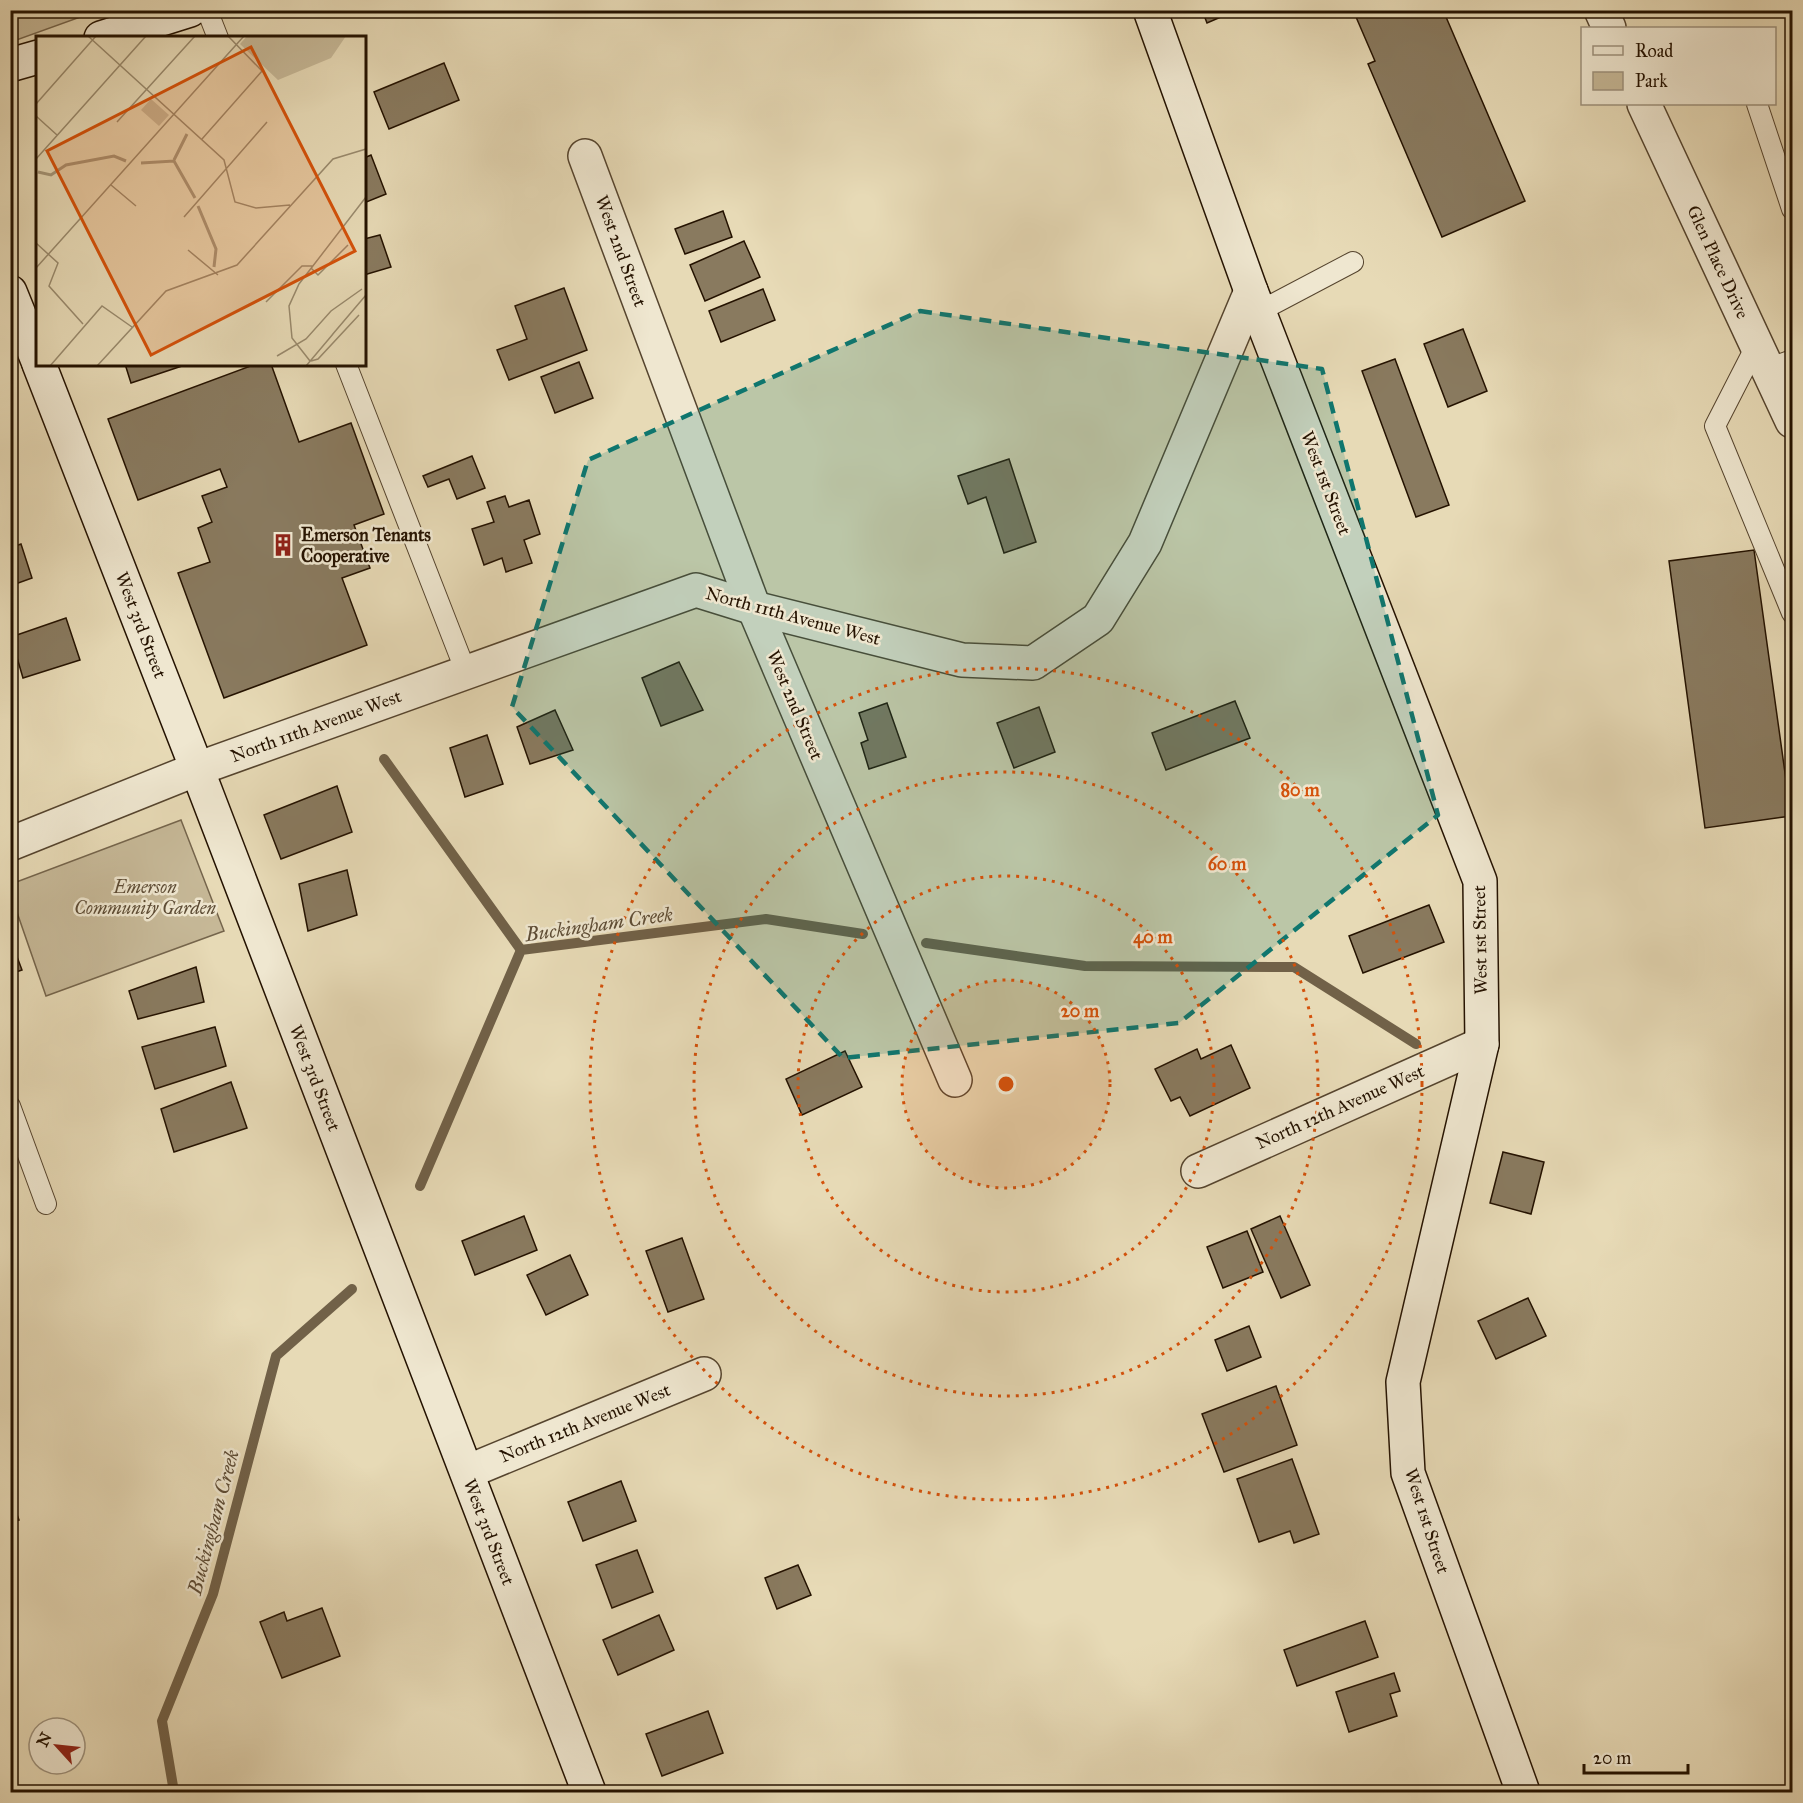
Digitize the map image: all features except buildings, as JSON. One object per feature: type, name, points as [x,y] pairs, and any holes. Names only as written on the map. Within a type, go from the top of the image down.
[{"type":"street","points":[[106,36],[190,10]]},
{"type":"street","name":"West 1st Street","points":[[1150,10],[1256,301],[1480,881],[1482,1044],[1402,1382],[1408,1473],[1524,1792]]},
{"type":"street","points":[[1600,10],[1608,27]]},
{"type":"street","points":[[10,65],[36,58]]},
{"type":"street","name":"Glen Place Drive","points":[[1645,105],[1772,358],[1792,421]]},
{"type":"street","name":"West 2nd Street","points":[[585,156],[754,608],[955,1080]]},
{"type":"street","name":"West 3rd Street","points":[[10,292],[36,358]]},
{"type":"street","name":"North 11th Avenue West","points":[[10,843],[197,769],[696,590],[754,608],[962,660],[1033,663],[1098,620],[1145,543],[1256,301]]},
{"type":"street","name":"West 3rd Street","points":[[39,366],[197,769],[589,1792]]},
{"type":"street","name":"North 12th Avenue West","points":[[1198,1171],[1482,1044]]},
{"type":"street","name":"North 12th Avenue West","points":[[466,1472],[704,1374]]},
{"type":"lane","points":[[207,10],[217,36]]},
{"type":"lane","points":[[1757,105],[1792,209]]},
{"type":"lane","points":[[1256,301],[1353,262]]},
{"type":"lane","points":[[1772,358],[1715,426],[1792,613]]},
{"type":"lane","points":[[347,366],[466,672]]},
{"type":"lane","points":[[10,1107],[46,1204]]},
{"type":"highlighted area","points":[[920,311],[1322,369],[1438,815],[1179,1023],[843,1058],[512,707],[588,460]]},
{"type":"green space","points":[[11,10],[97,10],[97,11],[11,42]]},
{"type":"green space","name":"Emerson Community Garden","points":[[181,820],[224,931],[46,996],[11,895],[11,884]]},
{"type":"waterway","points":[[384,759],[521,950]]},
{"type":"waterway","name":"Buckingham Creek","points":[[420,1186],[521,950],[766,919],[863,934]]},
{"type":"waterway","name":"Buckingham Creek","points":[[926,943],[1085,966],[1294,967],[1416,1044]]},
{"type":"waterway","name":"Buckingham Creek","points":[[174,1792],[162,1721],[213,1594],[276,1356],[352,1289]]},
{"type":"place","name":"Emerson Tenants Cooperative","points":[[283,545]]}]
